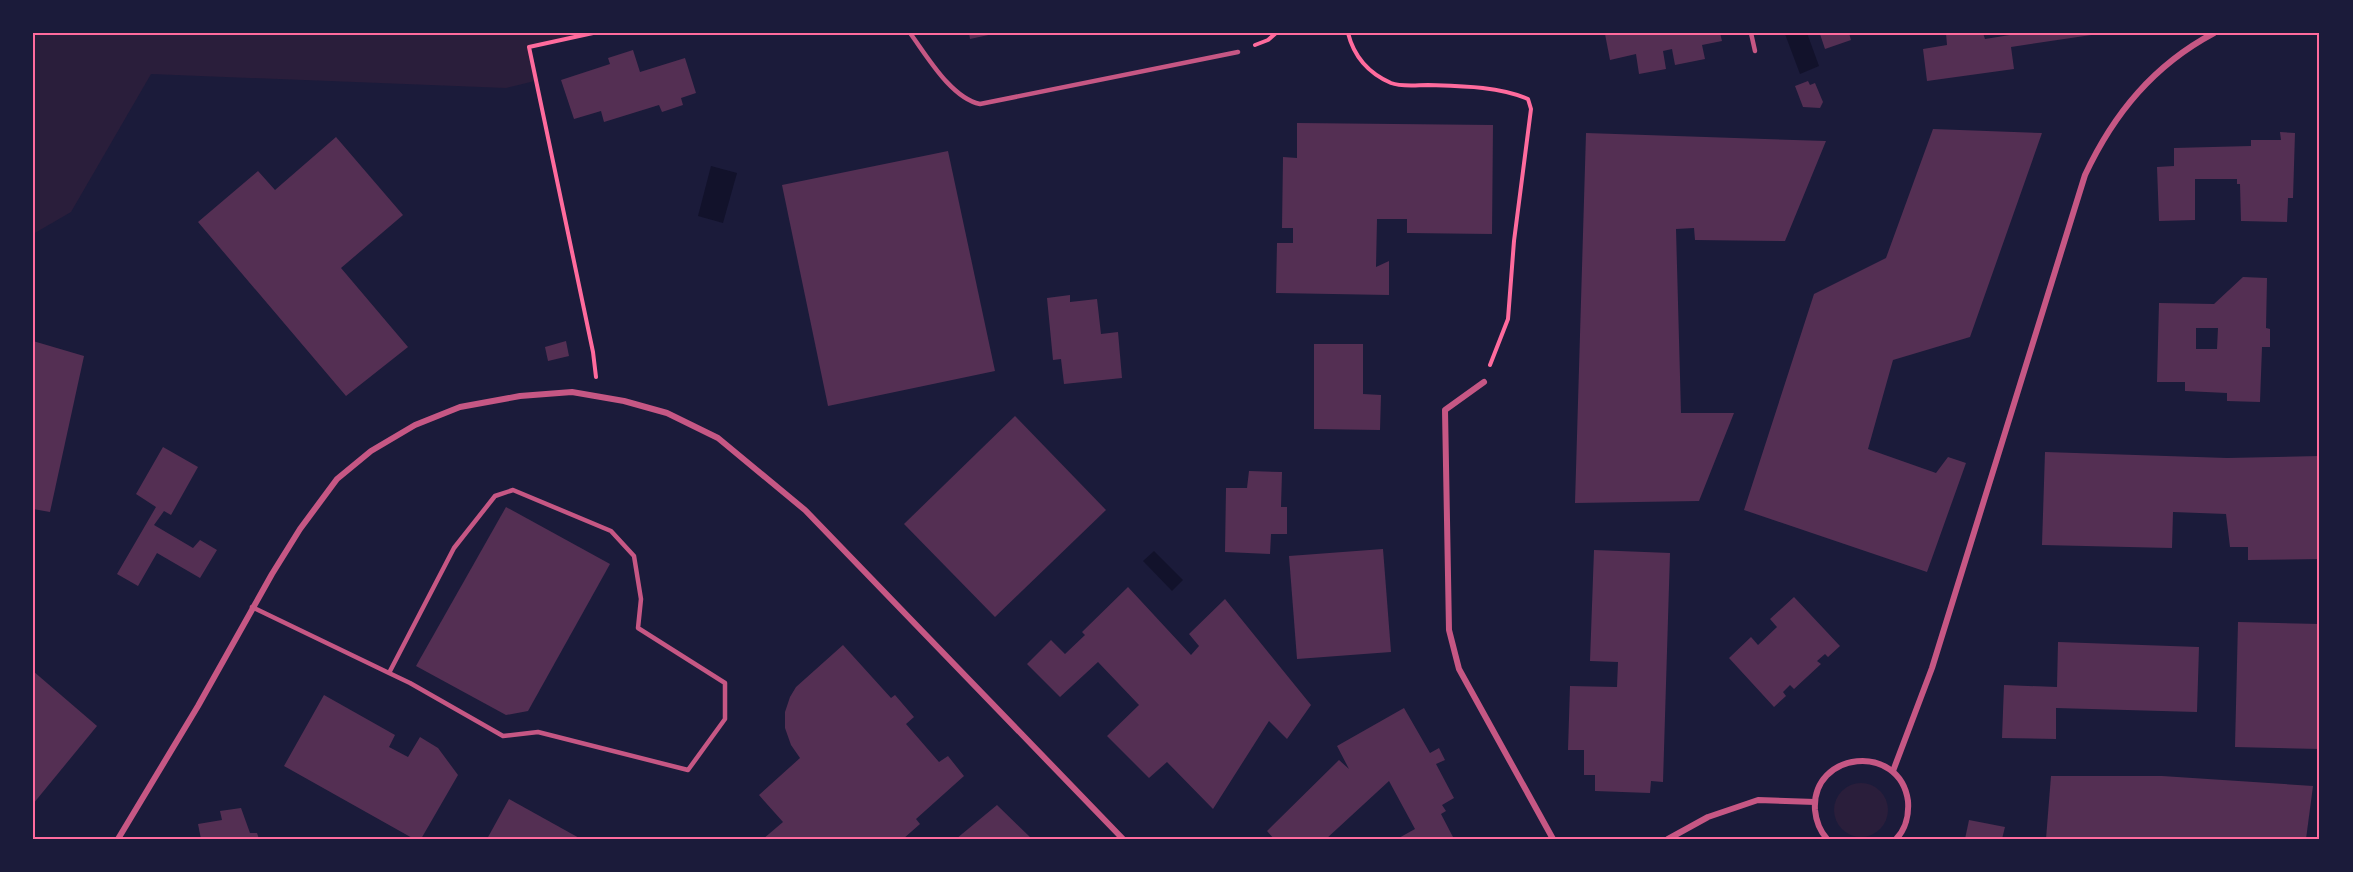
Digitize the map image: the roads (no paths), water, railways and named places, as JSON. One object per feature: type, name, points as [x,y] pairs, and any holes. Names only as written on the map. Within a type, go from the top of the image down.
[{"type":"street","points":[[1893,771],[1932,668],[2085,175],[2111,125],[2133,98],[2187,47],[2214,33]]},
{"type":"street","points":[[1484,382],[1445,410],[1449,630],[1460,669],[1553,839]]},
{"type":"street","points":[[118,839],[198,706],[252,607],[300,529],[337,479],[371,451],[415,425],[460,407],[520,396],[572,392],[667,413],[718,438],[805,510],[1123,839]]},
{"type":"street","points":[[1827,839],[1816,818],[1815,802],[1818,788],[1827,776],[1844,764],[1866,760],[1893,771],[1907,795],[1909,808],[1906,822],[1896,839]]},
{"type":"street","points":[[1668,839],[1708,817],[1758,800],[1815,802]]},
{"type":"lane","points":[[910,33],[953,89],[971,102],[980,104],[1238,52]]},
{"type":"lane","points":[[1750,33],[1755,51]]},
{"type":"lane","points":[[252,607],[388,673],[410,683],[502,736],[538,732],[688,771],[725,719],[725,683],[638,628],[641,599],[634,556],[611,531],[513,490],[495,496],[454,548],[388,673]]}]
